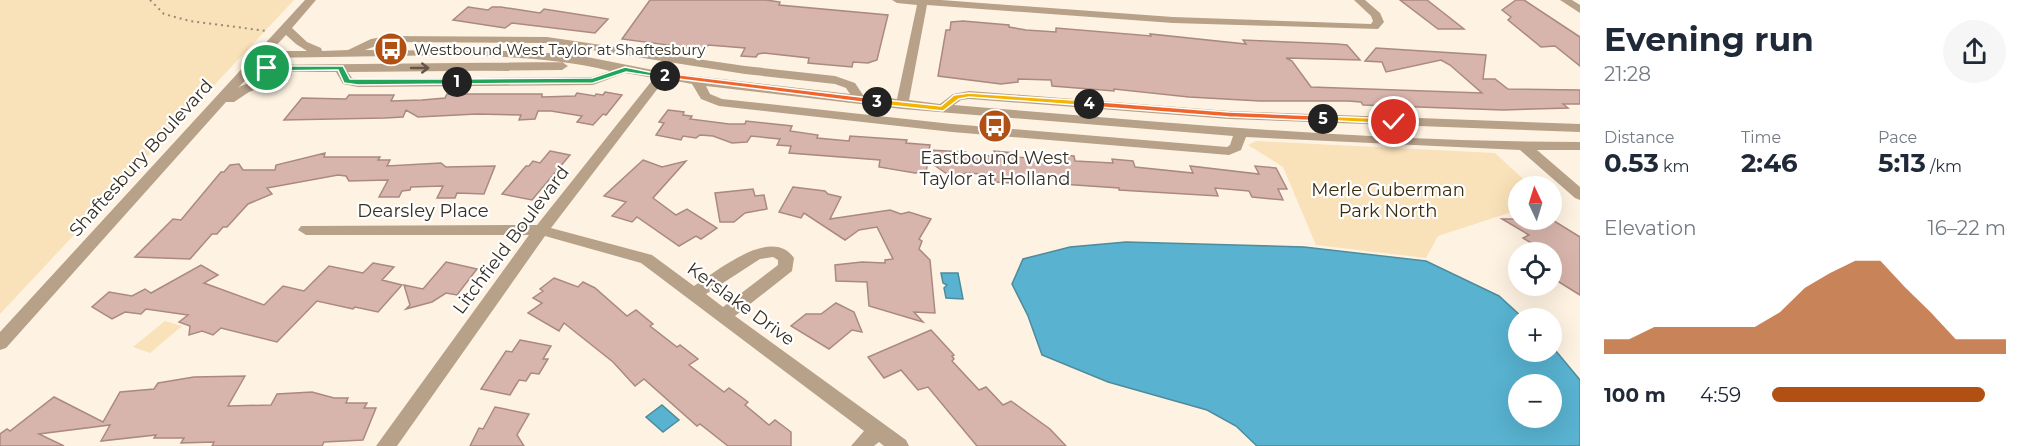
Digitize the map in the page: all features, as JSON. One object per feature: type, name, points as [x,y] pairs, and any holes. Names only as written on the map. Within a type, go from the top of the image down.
[{"type":"street","name":"Shaftesbury Boulevard","points":[[0,343],[311,0]]},
{"type":"street","points":[[897,0],[1173,20],[1374,27],[1379,21],[1376,15],[1359,0]]},
{"type":"street","points":[[1565,0],[1580,10]]},
{"type":"street","points":[[902,105],[923,1]]},
{"type":"street","points":[[286,28],[297,41],[308,48],[331,53]]},
{"type":"street","points":[[351,53],[375,41],[387,39],[531,39],[835,80],[849,83],[855,90],[858,100]]},
{"type":"street","points":[[266,50],[331,53],[524,54],[582,60],[610,67],[698,81],[902,105],[1241,134],[1524,146],[1580,146]]},
{"type":"street","name":"Litchfield Boulevard","points":[[386,446],[541,230],[662,75],[669,59]]},
{"type":"street","points":[[249,69],[610,67]]},
{"type":"street","points":[[207,115],[245,88],[290,72],[319,68]]},
{"type":"street","points":[[340,68],[347,81],[358,83],[593,81],[625,69]]},
{"type":"street","points":[[698,81],[705,96],[719,102],[952,128],[1220,151],[1229,151],[1236,147],[1241,134]]},
{"type":"street","points":[[943,108],[957,97],[969,95],[1229,115],[1580,128]]},
{"type":"street","points":[[1524,146],[1580,195]]},
{"type":"street","name":"Dearsley Place","points":[[306,230],[541,230]]},
{"type":"street","name":"Kerslake Drive","points":[[541,230],[646,259],[725,315],[899,446]]},
{"type":"street","points":[[694,294],[756,254],[776,251],[786,258],[786,267],[779,274],[725,315]]},
{"type":"street","points":[[861,446],[878,430]]},
{"type":"path","points":[[150,0],[164,14],[190,21],[271,31],[257,46],[266,50]]},
{"type":"green space","points":[[0,0],[294,0],[0,314]]},
{"type":"green space","name":"Merle Guberman Park North","points":[[1256,141],[1495,153],[1520,176],[1508,176],[1508,213],[1438,236],[1426,258],[1316,245],[1283,167],[1248,145]]},
{"type":"green space","points":[[165,321],[182,326],[150,353],[133,347]]},
{"type":"water","points":[[1126,242],[1304,247],[1426,261],[1499,296],[1512,308],[1508,308],[1508,362],[1562,362],[1562,358],[1580,380],[1580,446],[1257,446],[1236,426],[1207,410],[1108,382],[1042,355],[1028,316],[1012,284],[1023,259],[1070,247]]},
{"type":"water","points":[[941,273],[958,273],[963,299],[946,298],[944,288],[947,285],[943,283]]},
{"type":"water","points":[[662,405],[679,420],[663,432],[646,417]]},
{"type":"building","points":[[650,0],[766,0],[780,2],[779,5],[888,15],[877,60],[868,63],[853,62],[852,67],[808,63],[809,58],[764,53],[756,57],[741,56],[745,48],[708,45],[705,50],[622,39]]},
{"type":"building","points":[[1400,0],[1427,0],[1464,29],[1438,29]]},
{"type":"building","points":[[1516,0],[1524,0],[1580,37],[1580,66],[1555,46],[1541,47],[1508,20],[1511,17],[1502,10]]},
{"type":"building","points":[[468,7],[488,10],[492,7],[501,7],[540,13],[544,9],[608,19],[595,33],[512,23],[505,28],[453,20]]},
{"type":"building","points":[[951,22],[1009,25],[1009,27],[1026,30],[1056,32],[1056,28],[1151,36],[1150,34],[1246,44],[1243,40],[1337,44],[1347,45],[1360,60],[1286,58],[1292,61],[1311,87],[1482,93],[1441,60],[1386,72],[1382,62],[1365,61],[1376,48],[1486,55],[1483,79],[1495,79],[1508,89],[1580,90],[1580,104],[1563,104],[1568,108],[1503,110],[1363,105],[1361,102],[1348,101],[1260,101],[1052,86],[1051,80],[1018,79],[1018,82],[1001,84],[938,76],[946,30],[950,30]]},
{"type":"building","points":[[605,92],[622,95],[606,115],[603,114],[593,125],[577,122],[582,116],[551,111],[538,111],[535,119],[519,120],[521,115],[477,114],[418,117],[406,110],[403,117],[284,120],[302,98],[346,99],[349,95],[394,95],[391,101],[445,98],[447,94],[542,94],[542,97],[575,96],[577,93],[595,96],[596,94],[603,95]]},
{"type":"building","points":[[668,110],[684,112],[683,115],[692,116],[690,119],[729,124],[745,124],[746,121],[792,126],[790,131],[818,135],[817,138],[849,141],[850,136],[907,140],[906,143],[930,145],[929,150],[966,152],[967,155],[995,156],[994,151],[1016,153],[1016,157],[1051,160],[1050,154],[1074,156],[1075,161],[1113,163],[1112,159],[1133,161],[1135,167],[1193,173],[1190,166],[1259,174],[1255,166],[1276,168],[1287,189],[1278,189],[1283,200],[1252,197],[1249,191],[1215,188],[1218,196],[1119,190],[1119,188],[1061,184],[1060,179],[1017,175],[1017,178],[1011,177],[1011,183],[995,182],[995,175],[967,173],[950,176],[928,161],[926,172],[915,173],[879,167],[880,160],[789,153],[791,146],[777,145],[780,139],[751,136],[747,142],[732,143],[713,136],[700,135],[696,138],[683,136],[681,140],[656,135],[664,123],[659,122]]},
{"type":"building","points":[[550,151],[570,155],[532,200],[502,194],[526,166],[533,161],[540,163]]},
{"type":"building","points":[[325,153],[324,157],[380,157],[378,160],[390,160],[387,166],[441,163],[446,167],[495,166],[484,194],[457,193],[455,198],[437,198],[443,186],[411,187],[410,190],[402,191],[399,197],[379,197],[388,180],[349,181],[346,176],[338,175],[267,188],[272,194],[248,204],[227,227],[223,227],[217,234],[212,234],[190,259],[135,257],[173,219],[181,220],[221,172],[224,172],[230,165],[239,164],[243,170],[275,170],[276,165]]},
{"type":"building","points":[[643,160],[662,167],[686,161],[653,198],[676,215],[687,209],[717,228],[701,239],[696,236],[679,246],[637,217],[632,222],[612,216],[626,202],[604,196]]},
{"type":"building","points":[[793,187],[825,191],[841,197],[830,219],[890,210],[901,214],[909,212],[931,219],[919,239],[922,241],[919,249],[930,260],[935,313],[914,312],[923,322],[869,306],[867,282],[836,281],[835,265],[862,262],[885,263],[885,260],[893,259],[877,227],[859,230],[845,240],[804,213],[801,218],[779,212]]},
{"type":"building","points":[[753,189],[755,196],[764,195],[767,209],[745,213],[734,222],[720,222],[715,193]]},
{"type":"building","points":[[1562,226],[1580,237],[1580,295],[1562,284],[1562,242],[1530,242],[1523,238],[1529,235],[1521,230],[1562,230]]},
{"type":"building","points":[[446,262],[477,269],[457,295],[446,293],[432,302],[406,309],[410,305],[404,285],[423,289]]},
{"type":"building","points":[[373,263],[394,267],[382,280],[402,285],[378,312],[317,301],[277,342],[221,328],[213,335],[202,331],[189,335],[190,326],[179,322],[188,315],[146,309],[141,314],[125,312],[112,319],[92,307],[109,292],[132,296],[145,289],[151,293],[201,265],[218,275],[204,283],[264,305],[283,286],[304,291],[329,266],[363,273]]},
{"type":"building","points":[[554,278],[578,287],[583,282],[595,288],[627,316],[636,310],[653,324],[650,326],[677,347],[680,345],[698,359],[689,365],[724,392],[729,388],[748,402],[745,405],[769,425],[775,420],[791,432],[791,446],[728,446],[700,424],[697,426],[644,379],[635,386],[613,362],[564,323],[559,331],[528,313],[542,303],[533,298],[543,291],[540,289]]},
{"type":"building","points":[[836,303],[854,312],[862,332],[852,330],[829,349],[791,326],[806,314],[821,314]]},
{"type":"building","points":[[931,330],[954,355],[952,361],[979,390],[986,387],[1003,405],[1011,401],[1050,429],[1066,446],[977,446],[928,387],[918,390],[901,370],[884,378],[868,357]]},
{"type":"building","points":[[520,340],[551,346],[543,359],[548,359],[539,374],[531,373],[526,381],[519,380],[510,395],[481,389],[506,351],[512,352]]},
{"type":"building","points":[[245,376],[228,406],[271,405],[277,394],[312,392],[334,398],[348,398],[346,403],[367,403],[364,408],[376,408],[363,440],[324,442],[322,446],[212,446],[214,442],[181,443],[184,438],[154,438],[156,435],[101,441],[110,425],[39,434],[64,446],[0,446],[0,434],[7,429],[10,431],[54,397],[103,422],[120,392],[154,389],[158,383],[194,377]]},
{"type":"building","points":[[495,407],[529,414],[517,435],[524,446],[470,446],[479,428],[483,429]]},
{"type":"place","name":"Westbound West Taylor at Shaftesbury","points":[[391,49]]},
{"type":"place","name":"Eastbound West Taylor at Holland","points":[[995,126]]},
{"type":"route","points":[[267,68],[340,68],[342,76],[347,81],[358,83],[593,81],[625,69],[698,81],[943,108],[957,97],[969,95],[1229,115],[1394,122]]}]
